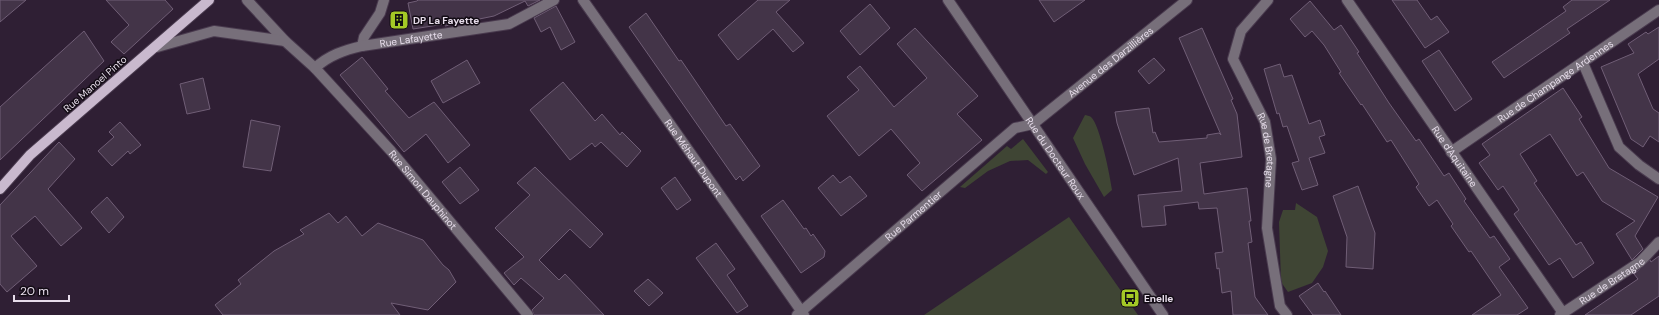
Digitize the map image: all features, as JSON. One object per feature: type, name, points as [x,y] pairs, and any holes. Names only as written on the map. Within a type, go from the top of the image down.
[{"type":"main road","name":"Rue Manoel Pinto","points":[[0,189],[30,155],[209,0]]},
{"type":"street","name":"Rue Simon Dauphinot","points":[[247,0],[286,41],[315,68],[391,151],[528,315]]},
{"type":"street","points":[[362,46],[364,37],[380,13],[384,0]]},
{"type":"street","name":"Rue Lafayette","points":[[315,68],[325,59],[338,53],[362,46],[509,24],[554,0]]},
{"type":"street","name":"Rue Méhaut Dupont","points":[[583,0],[801,314]]},
{"type":"street","name":"Rue du Docteur Roux","points":[[948,0],[1163,315]]},
{"type":"street","name":"Avenue des Darzillières","points":[[1033,124],[1187,0]]},
{"type":"street","name":"Rue de Bretagne","points":[[1268,0],[1241,31],[1233,59],[1265,122],[1271,159],[1267,228],[1280,306],[1287,315]]},
{"type":"street","name":"Rue d'Aquitaine","points":[[1346,0],[1561,314]]},
{"type":"street","name":"Rue de Champange Ardennes","points":[[1451,152],[1659,10]]},
{"type":"street","points":[[156,47],[214,31],[286,41]]},
{"type":"street","points":[[1583,63],[1619,147],[1639,165],[1659,178]]},
{"type":"street","name":"Rue Parmentier","points":[[801,314],[1015,128],[1033,124]]},
{"type":"street","name":"Rue de Bretagne","points":[[1561,314],[1640,262],[1659,242]]},
{"type":"green space","points":[[1085,115],[1090,117],[1098,130],[1107,163],[1112,190],[1104,197],[1085,164],[1073,138]]},
{"type":"green space","points":[[1023,139],[1048,172],[1046,174],[1028,160],[1010,161],[988,171],[965,188],[960,187],[1007,146],[1011,149]]},
{"type":"green space","points":[[1296,203],[1317,217],[1328,251],[1323,267],[1312,283],[1288,292],[1281,282],[1279,222],[1283,210],[1295,210]]},
{"type":"green space","points":[[1069,217],[1138,315],[924,315]]},
{"type":"building","points":[[0,0],[26,0],[0,22]]},
{"type":"building","points":[[106,0],[165,0],[173,9],[124,54],[111,42],[129,25]]},
{"type":"building","points":[[418,0],[540,0],[528,6],[525,1],[494,16],[445,26],[445,24],[413,29],[408,3]]},
{"type":"building","points":[[758,0],[790,0],[776,12],[804,43],[793,52],[773,29],[738,60],[718,35]]},
{"type":"building","points":[[1039,0],[1085,0],[1054,22]]},
{"type":"building","points":[[1392,0],[1417,0],[1431,20],[1437,16],[1449,32],[1425,48]]},
{"type":"building","points":[[1572,0],[1610,0],[1567,29],[1570,33],[1504,78],[1492,62],[1566,11],[1563,7]]},
{"type":"building","points":[[1310,1],[1334,30],[1341,25],[1389,103],[1416,141],[1419,139],[1444,176],[1449,173],[1466,199],[1464,201],[1490,238],[1494,236],[1510,259],[1499,267],[1528,308],[1517,315],[1472,315],[1501,295],[1471,251],[1469,252],[1451,226],[1453,224],[1437,200],[1429,206],[1416,187],[1419,184],[1391,140],[1387,142],[1339,73],[1341,72],[1324,45],[1312,31],[1305,37],[1290,19]]},
{"type":"building","points":[[870,4],[890,28],[860,55],[840,31]]},
{"type":"building","points":[[556,6],[575,42],[561,50],[550,27],[541,32],[534,18]]},
{"type":"building","points":[[646,13],[679,61],[681,60],[726,126],[730,124],[760,166],[743,181],[740,176],[736,180],[629,27]]},
{"type":"building","points":[[1659,27],[1659,59],[1638,74],[1653,109],[1659,113],[1659,142],[1650,136],[1643,147],[1631,139],[1601,67],[1634,53],[1628,44],[1646,32],[1648,34]]},
{"type":"building","points":[[915,28],[978,96],[957,114],[982,140],[922,191],[907,175],[920,163],[891,129],[859,156],[827,116],[859,90],[847,77],[860,66],[894,107],[927,78],[897,44]]},
{"type":"building","points":[[1202,28],[1233,99],[1231,100],[1237,114],[1242,157],[1200,163],[1204,194],[1247,188],[1252,242],[1248,243],[1255,297],[1268,315],[1233,315],[1231,291],[1222,293],[1219,268],[1217,269],[1215,253],[1223,252],[1217,208],[1199,209],[1198,202],[1164,206],[1166,225],[1142,227],[1138,195],[1182,191],[1178,158],[1134,175],[1117,123],[1115,112],[1149,108],[1153,133],[1155,132],[1159,142],[1207,138],[1207,135],[1219,133],[1221,135],[1179,38]]},
{"type":"building","points":[[84,31],[104,61],[0,160],[0,107]]},
{"type":"building","points":[[1439,50],[1472,99],[1455,111],[1422,61]]},
{"type":"building","points":[[362,57],[388,89],[385,91],[409,118],[434,102],[470,145],[448,163],[426,134],[404,152],[340,75]]},
{"type":"building","points":[[1154,58],[1165,70],[1149,84],[1138,71]]},
{"type":"building","points":[[467,60],[480,83],[443,103],[431,81]]},
{"type":"building","points":[[1280,64],[1284,77],[1292,75],[1309,124],[1320,120],[1325,135],[1319,137],[1325,153],[1309,158],[1318,185],[1302,190],[1292,163],[1299,161],[1287,126],[1283,127],[1279,113],[1277,114],[1264,69]]},
{"type":"building","points":[[203,78],[210,109],[187,114],[180,84]]},
{"type":"building","points":[[563,82],[595,121],[602,114],[620,135],[622,132],[641,151],[627,167],[601,142],[595,147],[592,143],[570,160],[530,110]]},
{"type":"building","points":[[1563,88],[1582,117],[1579,119],[1609,168],[1658,197],[1635,236],[1643,249],[1632,260],[1616,234],[1635,221],[1602,201],[1583,172],[1577,176],[1550,134],[1520,154],[1537,181],[1534,183],[1576,245],[1581,242],[1594,263],[1573,278],[1560,258],[1549,265],[1514,214],[1519,210],[1503,186],[1498,190],[1479,163],[1490,155],[1482,144]]},
{"type":"building","points":[[251,120],[280,126],[271,171],[243,167]]},
{"type":"building","points":[[120,122],[141,145],[130,154],[128,151],[112,166],[98,151],[114,137],[109,132]]},
{"type":"building","points":[[59,142],[75,159],[48,189],[82,228],[61,246],[35,216],[11,236],[37,266],[7,292],[0,284],[0,205]]},
{"type":"building","points":[[460,167],[479,190],[460,204],[442,182]]},
{"type":"building","points":[[535,167],[603,234],[590,248],[570,229],[539,260],[559,280],[565,274],[604,315],[534,315],[532,310],[544,298],[521,278],[514,285],[504,273],[524,257],[495,228],[530,195],[517,183]]},
{"type":"building","points":[[833,175],[840,183],[850,176],[867,196],[841,216],[818,188]]},
{"type":"building","points":[[675,177],[691,200],[677,210],[661,188]]},
{"type":"building","points":[[1358,186],[1375,233],[1373,269],[1346,267],[1347,237],[1333,196]]},
{"type":"building","points":[[107,197],[124,217],[109,233],[91,212]]},
{"type":"building","points":[[783,200],[804,229],[806,228],[811,236],[813,234],[825,251],[824,257],[801,273],[761,216]]},
{"type":"building","points":[[329,213],[338,223],[346,216],[362,236],[378,223],[423,240],[443,265],[449,270],[456,282],[428,310],[391,303],[400,315],[223,315],[215,305],[241,284],[238,280],[274,251],[304,234],[300,230]]},
{"type":"building","points":[[716,243],[735,269],[727,275],[748,306],[737,313],[696,258]]},
{"type":"building","points":[[1659,256],[1659,296],[1631,315],[1585,315],[1638,279],[1634,274],[1650,260],[1651,262]]},
{"type":"building","points":[[648,279],[663,293],[649,306],[634,291]]},
{"type":"building","points":[[1318,283],[1341,315],[1313,315],[1299,296]]},
{"type":"place","name":"DP La Fayette","points":[[399,20]]},
{"type":"place","name":"Enelle","points":[[1130,298]]}]
